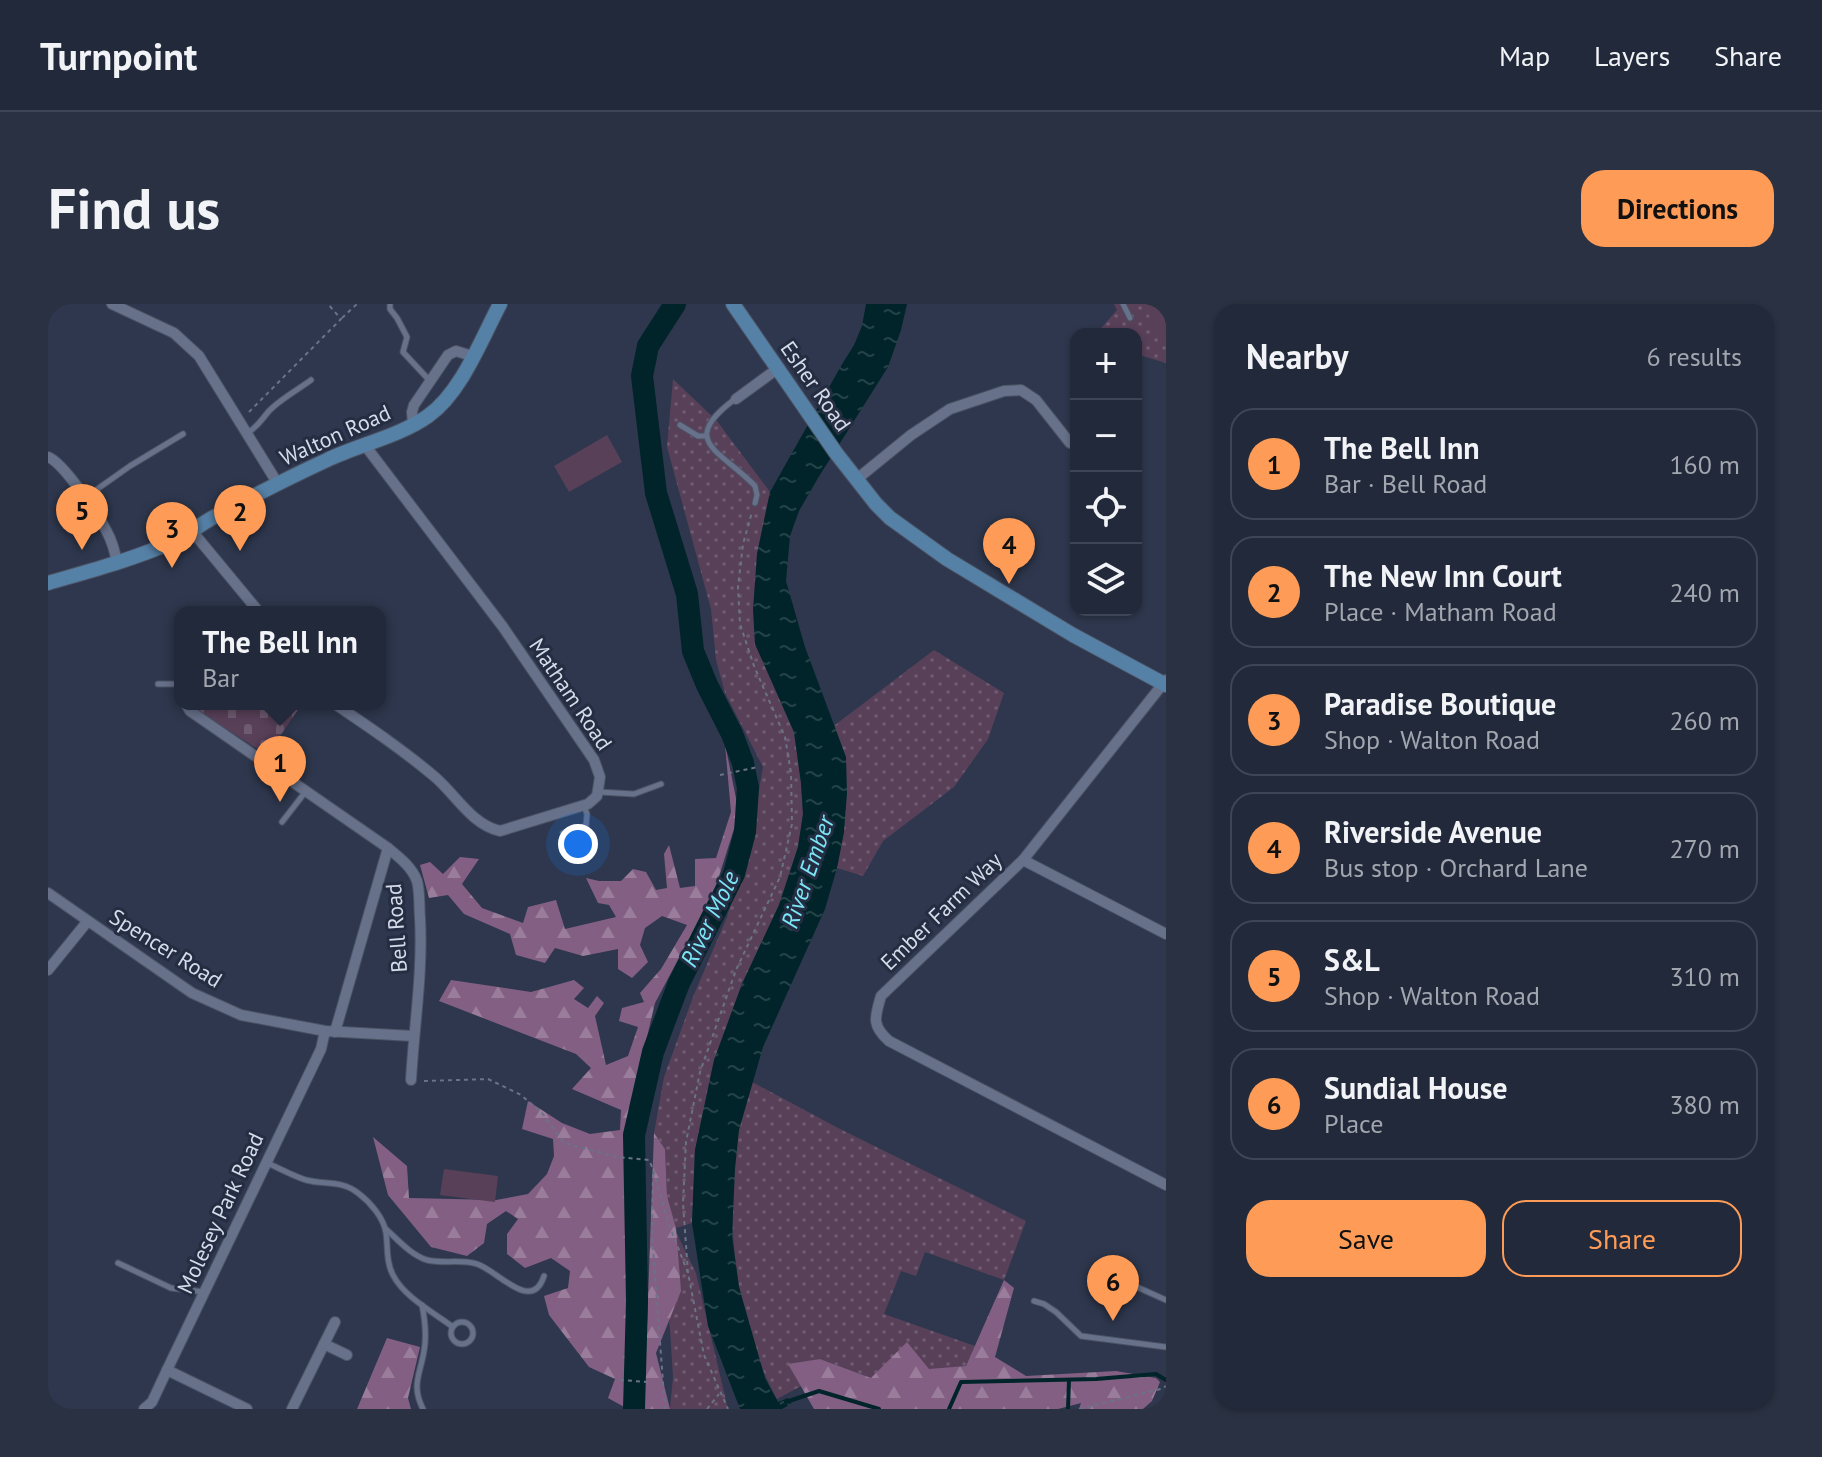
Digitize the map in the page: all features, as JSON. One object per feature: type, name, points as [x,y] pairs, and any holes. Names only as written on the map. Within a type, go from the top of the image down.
[{"type":"main road","name":"Walton Road","points":[[48,583],[169,544],[278,484],[427,417],[444,402],[459,381],[500,304]]},
{"type":"main road","name":"Esher Road","points":[[733,304],[836,453],[890,518],[947,559],[1073,635],[1165,683]]},
{"type":"street","points":[[112,304],[160,325],[199,356],[278,484]]},
{"type":"street","points":[[413,425],[414,405],[448,355],[456,351],[472,356]]},
{"type":"street","points":[[736,399],[777,369]]},
{"type":"street","points":[[857,479],[911,435],[950,409],[1004,391],[1021,390],[1036,400],[1070,443]]},
{"type":"street","name":"Matham Road","points":[[364,444],[503,627],[594,760],[600,777],[598,792]]},
{"type":"street","points":[[48,457],[55,459],[108,532],[117,563]]},
{"type":"street","points":[[192,531],[252,606]]},
{"type":"street","name":"Ember Farm Way","points":[[1165,683],[1023,860],[881,996],[874,1017],[880,1032],[889,1041],[1166,1185]]},
{"type":"street","name":"Bell Road","points":[[191,710],[388,848],[410,868],[418,888],[420,934],[419,996],[411,1080]]},
{"type":"street","points":[[344,710],[399,748],[490,829],[500,831],[583,805],[598,792]]},
{"type":"street","name":"Molesey Park Road","points":[[144,1409],[152,1402],[330,1031],[388,848]]},
{"type":"street","points":[[1023,860],[1166,934]]},
{"type":"street","name":"Spencer Road","points":[[48,893],[192,993],[241,1015],[330,1031],[413,1036]]},
{"type":"street","points":[[48,970],[87,922]]},
{"type":"street","points":[[292,1409],[335,1322]]},
{"type":"street","points":[[324,1344],[347,1355]]},
{"type":"street","points":[[167,1370],[247,1409]]},
{"type":"lane","points":[[390,304],[407,337],[403,352],[430,381]]},
{"type":"lane","points":[[1123,304],[1130,318]]},
{"type":"lane","points":[[246,433],[255,429],[269,410],[311,380]]},
{"type":"lane","points":[[736,399],[713,418],[705,436],[710,445],[755,486],[755,503]]},
{"type":"lane","points":[[680,425],[698,436],[705,436]]},
{"type":"lane","points":[[85,498],[183,434]]},
{"type":"lane","points":[[158,684],[174,684]]},
{"type":"lane","points":[[598,792],[634,794],[661,784]]},
{"type":"lane","points":[[282,822],[306,790]]},
{"type":"lane","points":[[563,833],[586,826],[587,814],[583,805]]},
{"type":"lane","points":[[266,1162],[303,1179],[348,1186],[361,1194],[386,1229],[412,1253],[426,1260],[480,1265],[524,1292],[534,1291],[542,1285],[544,1276]]},
{"type":"lane","points":[[386,1229],[389,1265],[394,1277],[406,1292],[453,1327]]},
{"type":"lane","points":[[118,1263],[171,1288],[205,1292]]},
{"type":"lane","points":[[1128,1283],[1166,1300]]},
{"type":"lane","points":[[1034,1301],[1056,1312],[1081,1336],[1166,1347]]},
{"type":"lane","points":[[422,1304],[426,1336],[416,1389],[423,1409]]},
{"type":"lane","points":[[461,1322],[470,1325],[472,1340],[465,1345],[457,1344],[451,1335],[453,1327],[461,1322]]},
{"type":"path","points":[[328,304],[341,319]]},
{"type":"path","points":[[237,419],[248,413],[357,304]]},
{"type":"path","points":[[728,1409],[704,1355],[688,1273],[683,1203],[686,1142],[700,1072],[736,970],[780,877],[792,824],[791,773],[785,737],[754,666],[740,624],[738,587],[743,544],[755,503]]},
{"type":"path","points":[[720,775],[758,767]]},
{"type":"path","points":[[411,1080],[488,1079],[521,1095],[542,1113],[564,1143],[617,1157],[649,1160],[688,1273]]},
{"type":"path","points":[[653,1169],[652,1235],[665,1409]]},
{"type":"path","points":[[620,1380],[648,1382]]},
{"type":"path","points":[[1079,1409],[1166,1386]]},
{"type":"path","points":[[707,1409],[720,1392]]},
{"type":"green space","points":[[1114,304],[1166,304],[1166,363],[1142,356],[1142,328],[1101,328],[1117,310]]},
{"type":"green space","points":[[1143,304],[1166,304],[1166,337],[1154,325]]},
{"type":"green space","points":[[673,379],[717,421],[770,492],[757,554],[755,644],[794,732],[803,814],[798,847],[779,905],[742,984],[714,1061],[695,1150],[692,1223],[676,1228],[667,1196],[665,1149],[654,1133],[664,1077],[727,917],[751,836],[763,767],[725,693],[716,660],[711,609],[667,447]]},
{"type":"green space","points":[[607,435],[622,462],[569,492],[554,466]]},
{"type":"green space","points":[[934,650],[1004,693],[988,739],[954,787],[883,841],[863,876],[837,868],[844,831],[835,725]]},
{"type":"green space","points":[[197,710],[298,710],[267,755]]},
{"type":"green space","points":[[725,744],[739,813],[714,892],[655,1003],[627,1122],[628,1409],[608,1398],[615,1379],[589,1367],[549,1315],[544,1296],[568,1288],[570,1271],[551,1258],[525,1268],[507,1254],[507,1234],[518,1219],[506,1211],[487,1224],[484,1243],[467,1256],[431,1247],[388,1195],[373,1137],[407,1166],[409,1198],[496,1200],[528,1194],[547,1174],[554,1156],[553,1139],[522,1129],[528,1101],[562,1123],[590,1134],[620,1130],[621,1110],[572,1089],[591,1068],[576,1054],[439,1001],[451,980],[531,992],[574,980],[584,988],[574,999],[588,1008],[597,996],[604,1003],[595,1016],[606,1065],[628,1056],[638,1027],[619,1021],[622,1008],[644,1002],[640,993],[661,969],[687,925],[662,916],[645,928],[640,945],[648,962],[632,978],[618,969],[618,949],[583,956],[555,948],[545,963],[516,955],[510,934],[464,914],[448,895],[429,898],[420,865],[430,862],[443,874],[460,857],[479,859],[462,884],[482,908],[523,923],[528,907],[556,900],[565,929],[616,917],[609,905],[598,903],[586,878],[621,881],[633,869],[646,872],[656,890],[667,888],[664,854],[669,845],[680,888],[695,886],[695,859],[716,858],[731,812]]},
{"type":"green space","points":[[752,1082],[1026,1221],[1004,1280],[925,1252],[916,1276],[901,1271],[884,1314],[975,1346],[966,1366],[871,1378],[820,1359],[789,1365],[801,1386],[777,1399],[751,1337],[742,1303],[733,1232],[734,1162],[740,1123]]},
{"type":"green space","points":[[654,1133],[665,1149],[667,1196],[676,1228],[681,1291],[656,1353],[670,1409],[644,1409]]},
{"type":"green space","points":[[444,1169],[498,1176],[495,1202],[440,1195]]},
{"type":"green space","points":[[662,1203],[696,1273],[728,1409],[670,1409],[673,1377]]},
{"type":"green space","points":[[1004,1280],[1014,1288],[995,1357],[1026,1376],[1116,1371],[1156,1378],[1160,1382],[1152,1401],[1143,1409],[1079,1409],[1081,1403],[1058,1409],[814,1409],[788,1364],[820,1359],[871,1378],[907,1342],[929,1369],[966,1366]]},
{"type":"green space","points":[[387,1338],[420,1347],[408,1398],[411,1409],[357,1409]]},
{"type":"water","name":"River Ember","points":[[866,304],[907,304],[888,367],[799,511],[790,536],[786,581],[805,647],[846,757],[844,832],[825,909],[763,1047],[739,1130],[735,1169],[732,1236],[739,1287],[765,1378],[778,1402],[788,1398],[791,1404],[782,1409],[740,1409],[708,1326],[692,1223],[695,1150],[714,1060],[742,984],[779,905],[798,847],[803,814],[794,732],[755,644],[753,610],[757,554],[770,492],[854,345]]},
{"type":"waterway","name":"River Mole","points":[[634,1409],[637,1301],[634,1135],[653,1052],[679,983],[734,874],[745,832],[748,788],[732,734],[693,651],[687,594],[656,493],[642,376],[648,346],[675,304]]},
{"type":"waterway","points":[[949,1409],[961,1382],[1096,1379],[1156,1374],[1166,1380]]},
{"type":"waterway","points":[[1068,1409],[1069,1380]]},
{"type":"waterway","points":[[786,1402],[819,1391],[879,1409]]},
{"type":"place","name":"S&L","points":[[82,550]]},
{"type":"place","name":"The New Inn Court","points":[[240,551]]},
{"type":"place","name":"Paradise Boutique","points":[[172,568]]},
{"type":"place","name":"Riverside Avenue","points":[[1009,584]]},
{"type":"place","name":"The Bell Inn","points":[[280,802]]},
{"type":"place","name":"Sundial House","points":[[1113,1321]]}]
